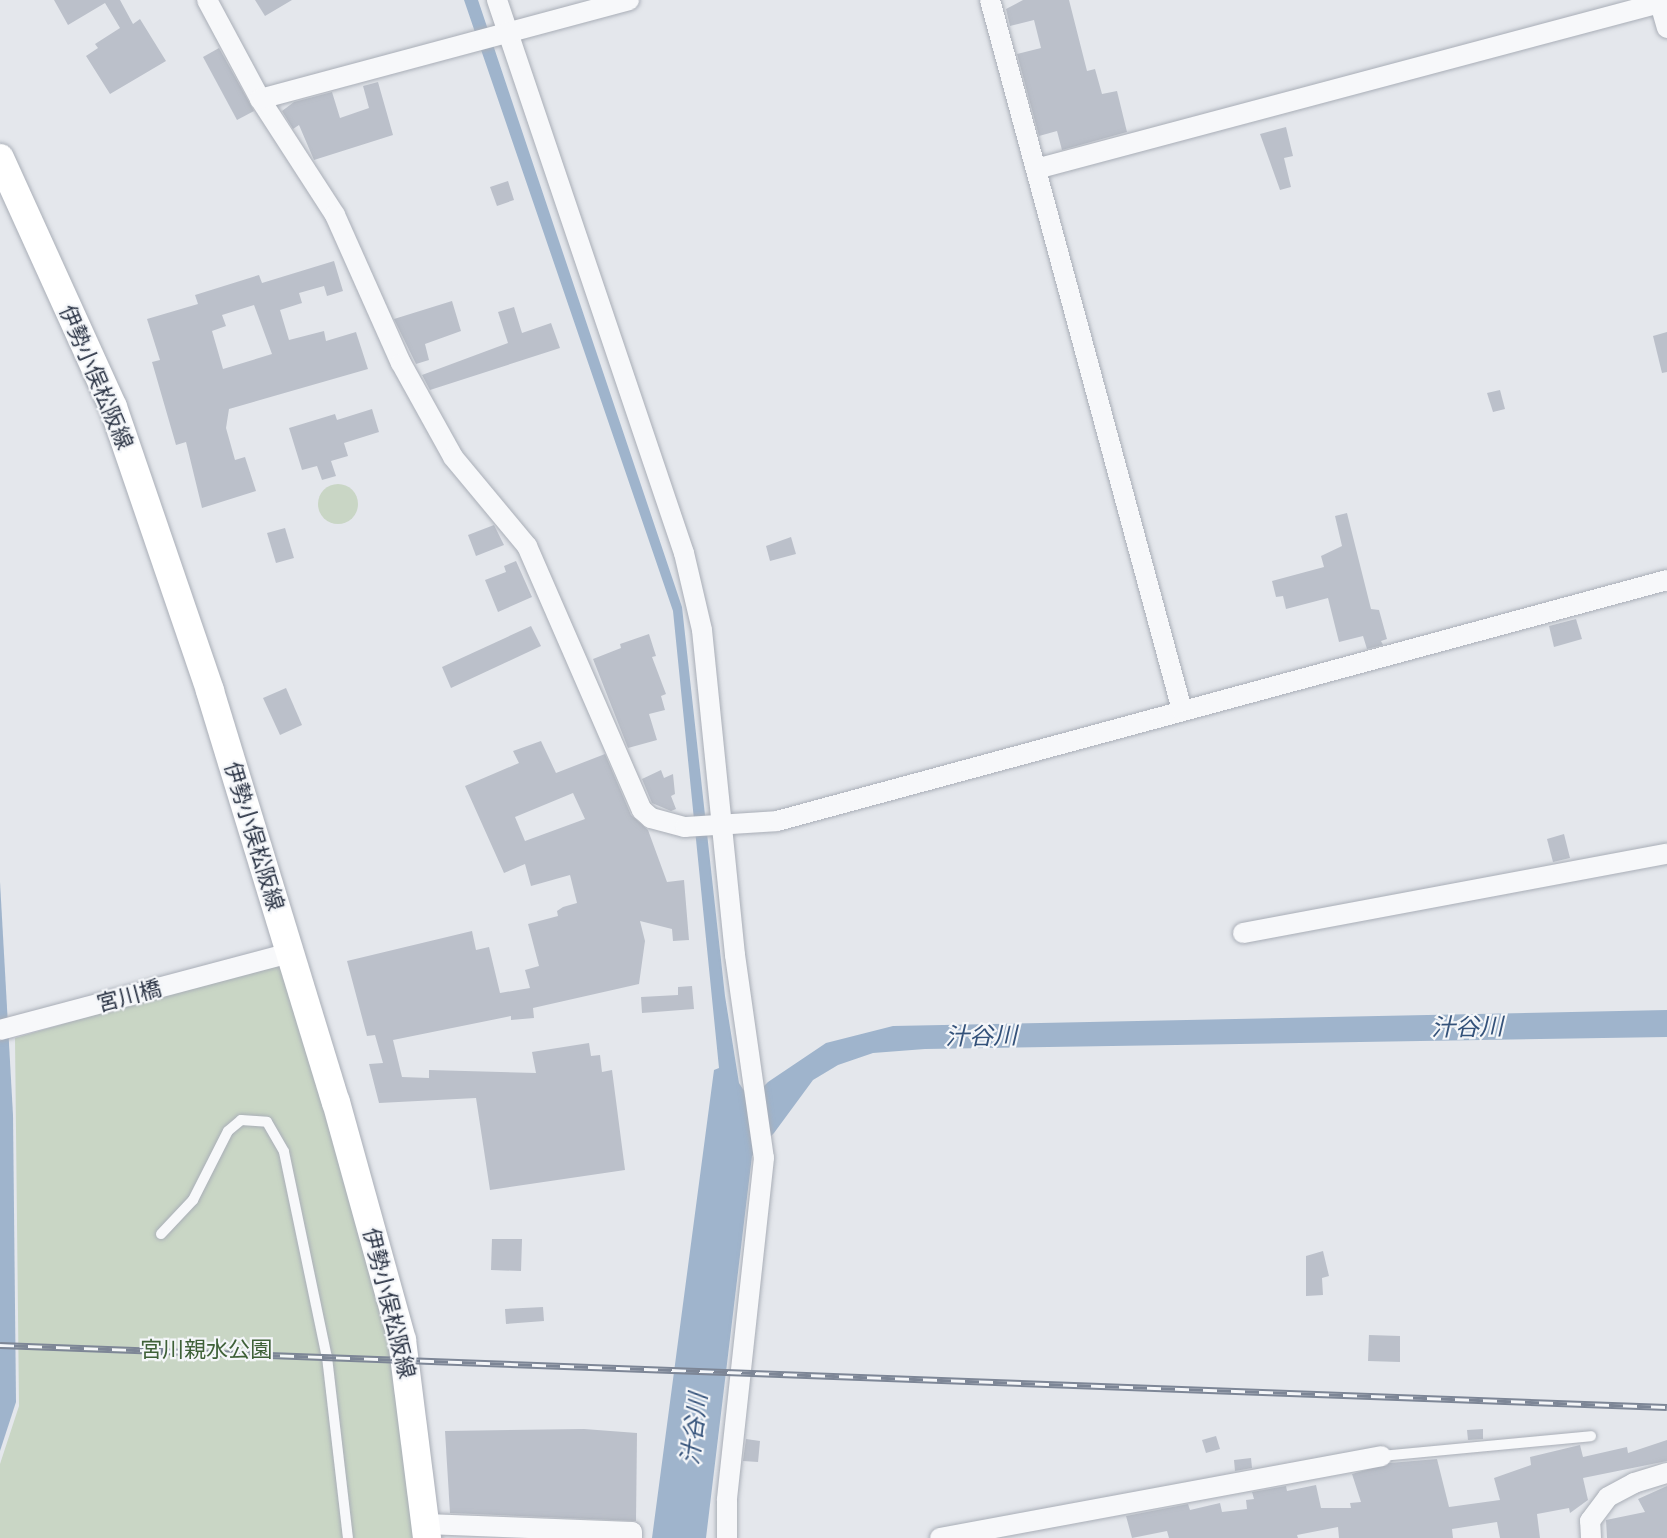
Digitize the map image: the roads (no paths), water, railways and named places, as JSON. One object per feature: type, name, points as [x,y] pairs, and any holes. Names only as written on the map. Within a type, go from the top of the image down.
[{"type":"main road","name":"伊勢小俣松阪線","points":[[0,158],[113,407],[210,691],[336,1102],[402,1340],[427,1531]]},
{"type":"street","points":[[207,0],[260,99],[335,215],[401,363],[453,457],[527,546],[642,810],[651,818],[685,828],[721,823],[777,821],[1667,580]]},
{"type":"street","points":[[497,0],[503,34],[684,553],[702,630],[735,955],[756,1086],[764,1158],[727,1500],[727,1538]]},
{"type":"street","points":[[260,99],[629,0]]},
{"type":"street","points":[[990,0],[1182,710]]},
{"type":"street","points":[[1036,169],[1662,1],[1667,28]]},
{"type":"street","points":[[1243,933],[1667,854]]},
{"type":"street","name":"宮川橋","points":[[0,1030],[289,953]]},
{"type":"street","points":[[940,1538],[1381,1456]]},
{"type":"street","points":[[1591,1538],[1590,1521],[1608,1497],[1634,1483],[1667,1473]]},
{"type":"street","points":[[427,1531],[632,1532],[632,1538]]},
{"type":"lane","points":[[161,1234],[193,1200],[228,1131],[241,1120],[254,1118],[267,1122],[284,1152],[327,1357],[348,1538]]},
{"type":"lane","points":[[1381,1456],[1591,1436]]},
{"type":"water","name":"汁谷川","points":[[464,0],[478,0],[682,607],[725,996],[739,1083],[750,1100],[768,1082],[826,1043],[893,1026],[1667,1010],[1667,1037],[925,1049],[873,1053],[838,1065],[813,1080],[774,1133],[752,1156],[706,1538],[652,1538],[714,1070],[719,1068],[673,611]]},
{"type":"water","points":[[0,882],[13,1115],[16,1402],[0,1451]]},
{"type":"railway","points":[[0,1345],[1667,1407]]},
{"type":"park label","name":"宮川親水公園","points":[[206,1350]]}]
